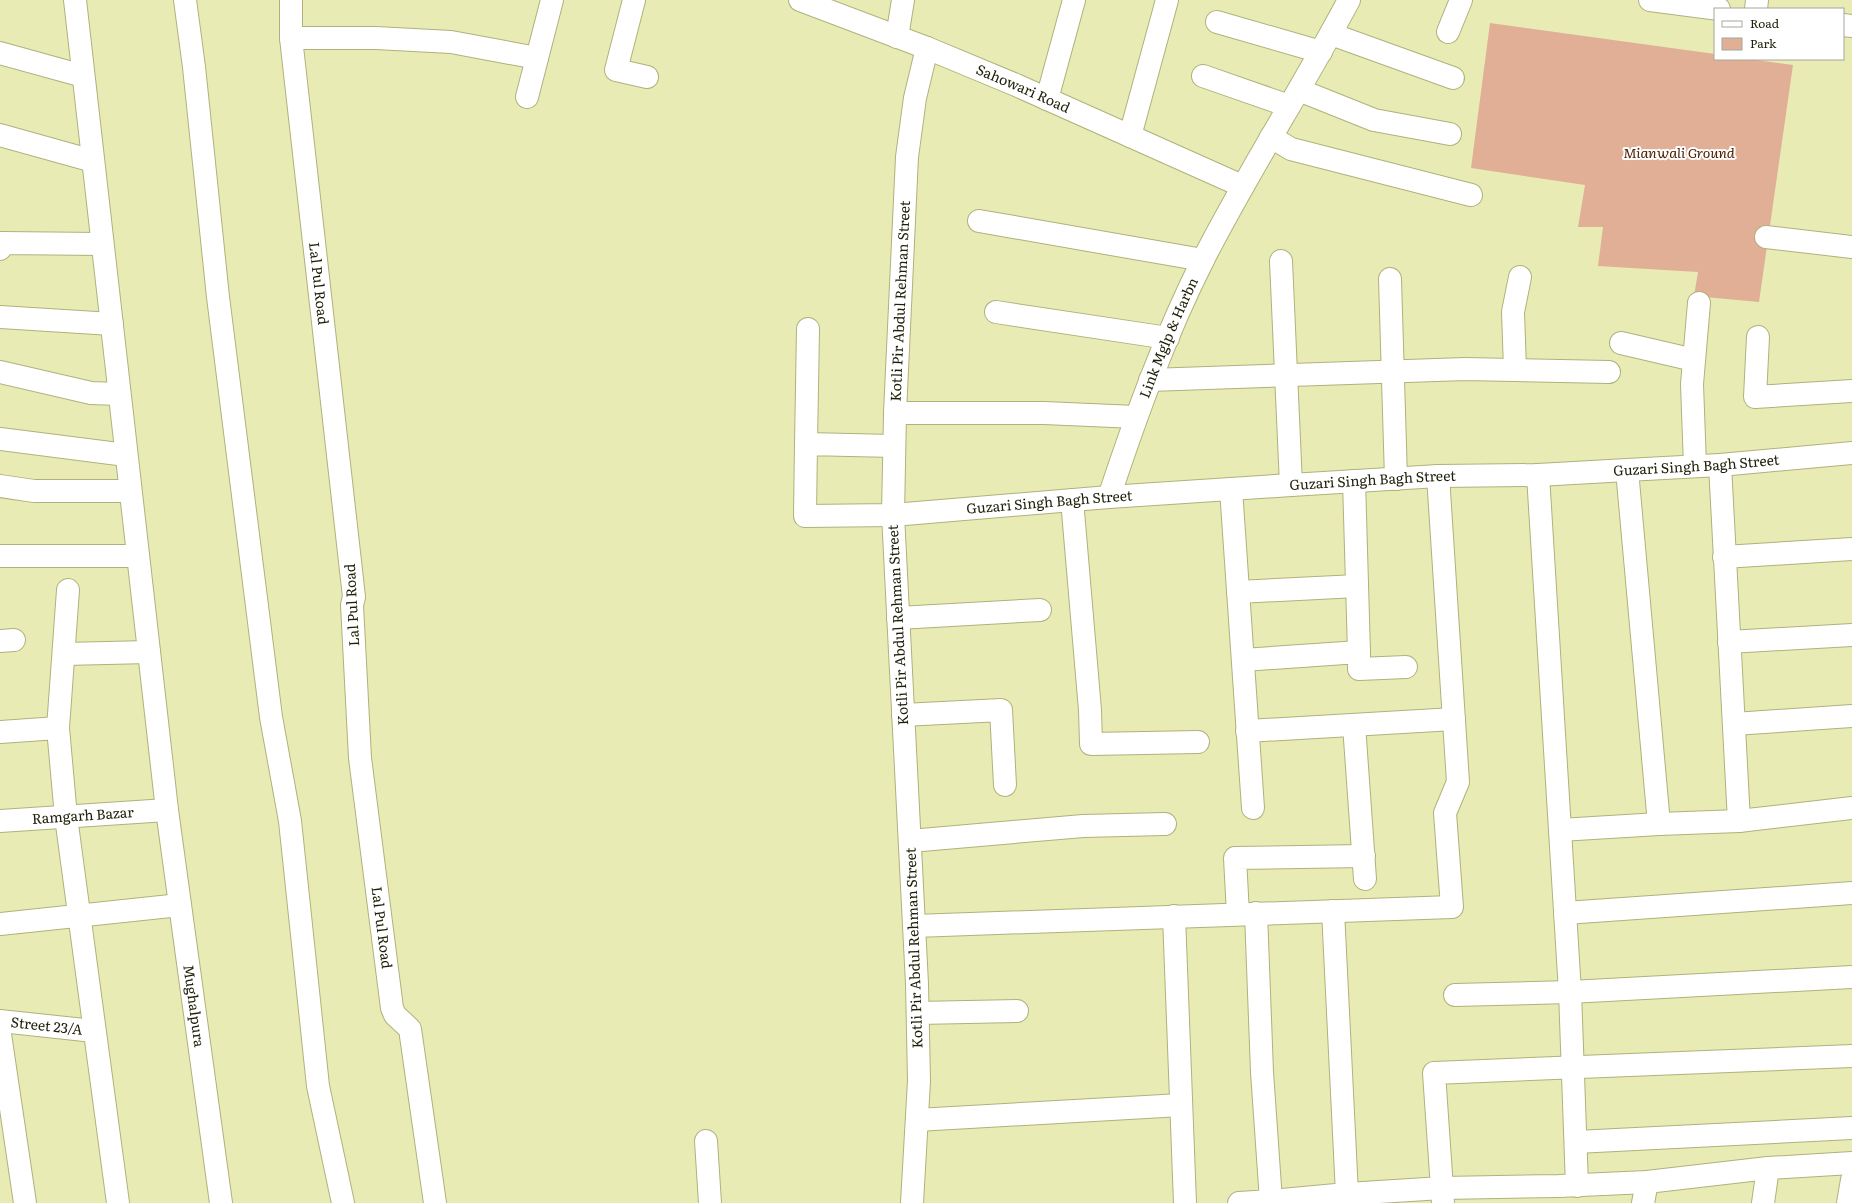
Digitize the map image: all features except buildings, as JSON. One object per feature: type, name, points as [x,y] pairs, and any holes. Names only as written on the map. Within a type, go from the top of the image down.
[{"type":"street","name":"Mughalpura","points":[[75,0],[167,810],[221,1203]]},
{"type":"street","points":[[185,0],[194,67],[218,297],[271,717],[290,821],[318,1086],[343,1203]]},
{"type":"street","name":"Lal Pul Road","points":[[291,0],[291,38],[354,597],[352,605],[361,766],[392,1008],[395,1015],[410,1029],[435,1203]]},
{"type":"street","points":[[634,0],[616,70],[647,77]]},
{"type":"street","points":[[897,37],[903,0]]},
{"type":"street","points":[[1047,99],[1074,0]]},
{"type":"street","points":[[1130,136],[1167,0]]},
{"type":"street","name":"Link Mglp & Harbn","points":[[1109,497],[1150,380],[1203,260],[1242,186],[1326,43],[1349,0]]},
{"type":"street","points":[[1448,32],[1461,0]]},
{"type":"street","points":[[1650,0],[1714,8]]},
{"type":"street","points":[[527,97],[537,58],[546,1]]},
{"type":"street","name":"Sahowari Road","points":[[811,2],[927,48],[1047,99],[1242,186]]},
{"type":"street","points":[[1217,22],[1326,43],[1453,78]]},
{"type":"street","points":[[291,38],[376,38],[450,42],[537,58]]},
{"type":"street","name":"Kotli Pir Abdul Rehman Street","points":[[912,1203],[919,1082],[918,1013],[915,926],[893,515],[895,413],[907,157],[915,98],[927,48]]},
{"type":"street","points":[[0,53],[83,76]]},
{"type":"street","points":[[1203,76],[1294,98],[1374,120],[1450,134]]},
{"type":"street","points":[[0,135],[93,161]]},
{"type":"street","points":[[1271,137],[1291,149],[1470,195]]},
{"type":"street","points":[[979,222],[1203,260]]},
{"type":"street","points":[[1766,237],[1852,247]]},
{"type":"street","points":[[0,245],[102,244]]},
{"type":"street","points":[[1281,261],[1291,485]]},
{"type":"street","points":[[1515,369],[1513,312],[1520,277]]},
{"type":"street","points":[[1390,279],[1396,479]]},
{"type":"street","points":[[1695,466],[1692,384],[1699,303]]},
{"type":"street","points":[[996,312],[1168,338]]},
{"type":"street","points":[[0,317],[112,324]]},
{"type":"street","points":[[808,329],[806,444],[894,446]]},
{"type":"street","points":[[1758,337],[1755,397],[1852,391]]},
{"type":"street","points":[[1621,343],[1694,360]]},
{"type":"street","points":[[1150,380],[1465,369],[1609,372]]},
{"type":"street","points":[[0,372],[91,393],[119,394]]},
{"type":"street","points":[[895,413],[1044,413],[1136,417]]},
{"type":"street","points":[[0,440],[126,456]]},
{"type":"street","name":"Guzari Singh Bagh Street","points":[[806,444],[805,516],[893,515],[1109,497],[1291,485],[1438,476],[1538,475],[1720,465],[1852,453]]},
{"type":"street","points":[[1720,465],[1739,821]]},
{"type":"street","points":[[1627,470],[1659,824]]},
{"type":"street","points":[[1538,475],[1570,992],[1576,1142],[1564,1192]]},
{"type":"street","points":[[915,926],[1452,907],[1445,813],[1458,782],[1438,476]]},
{"type":"street","points":[[1354,481],[1359,669],[1406,668]]},
{"type":"street","points":[[0,486],[34,491],[130,491]]},
{"type":"street","points":[[1231,489],[1253,808]]},
{"type":"street","points":[[1072,500],[1090,710],[1091,744],[1198,742]]},
{"type":"street","points":[[1724,557],[1852,549]]},
{"type":"street","points":[[0,556],[138,556]]},
{"type":"street","points":[[1238,592],[1357,586]]},
{"type":"street","points":[[68,590],[58,728],[66,817],[78,916],[118,1203]]},
{"type":"street","points":[[898,618],[1040,610]]},
{"type":"street","points":[[1729,642],[1852,635]]},
{"type":"street","points":[[64,654],[149,652]]},
{"type":"street","points":[[1242,660],[1359,652]]},
{"type":"street","points":[[903,715],[1001,710],[1005,785]]},
{"type":"street","points":[[1734,724],[1852,716]]},
{"type":"street","points":[[1247,732],[1454,719]]},
{"type":"street","points":[[1354,725],[1365,879]]},
{"type":"street","points":[[0,732],[58,728]]},
{"type":"street","points":[[1560,830],[1739,821],[1852,808]]},
{"type":"street","name":"Ramgarh Bazar","points":[[0,821],[167,810]]},
{"type":"street","points":[[910,841],[1083,826],[1165,824]]},
{"type":"street","points":[[1271,1201],[1262,1072],[1247,914],[1235,858],[1364,856]]},
{"type":"street","points":[[1565,913],[1852,893]]},
{"type":"street","points":[[0,924],[180,904]]},
{"type":"street","points":[[1333,911],[1341,1197]]},
{"type":"street","points":[[1174,916],[1185,1203]]},
{"type":"street","points":[[1455,995],[1570,992],[1852,977]]},
{"type":"street","points":[[918,1013],[1017,1010]]},
{"type":"street","name":"Street 23/A","points":[[0,1021],[94,1031]]},
{"type":"street","points":[[0,1034],[24,1203]]},
{"type":"street","points":[[1442,1195],[1434,1073],[1852,1056]]},
{"type":"street","points":[[917,1120],[1181,1105]]},
{"type":"street","points":[[1576,1142],[1852,1128]]},
{"type":"street","points":[[706,1141],[710,1203]]},
{"type":"street","points":[[1240,1203],[1341,1197],[1564,1192],[1645,1193],[1768,1168],[1852,1163]]},
{"type":"street","points":[[1763,1203],[1768,1168]]},
{"type":"street","points":[[1848,1203],[1852,1180]]},
{"type":"green space","name":"Mianwali Ground","points":[[1490,23],[1714,54],[1714,60],[1756,60],[1793,65],[1759,302],[1694,296],[1698,272],[1598,266],[1603,227],[1578,227],[1585,185],[1471,168]]}]
